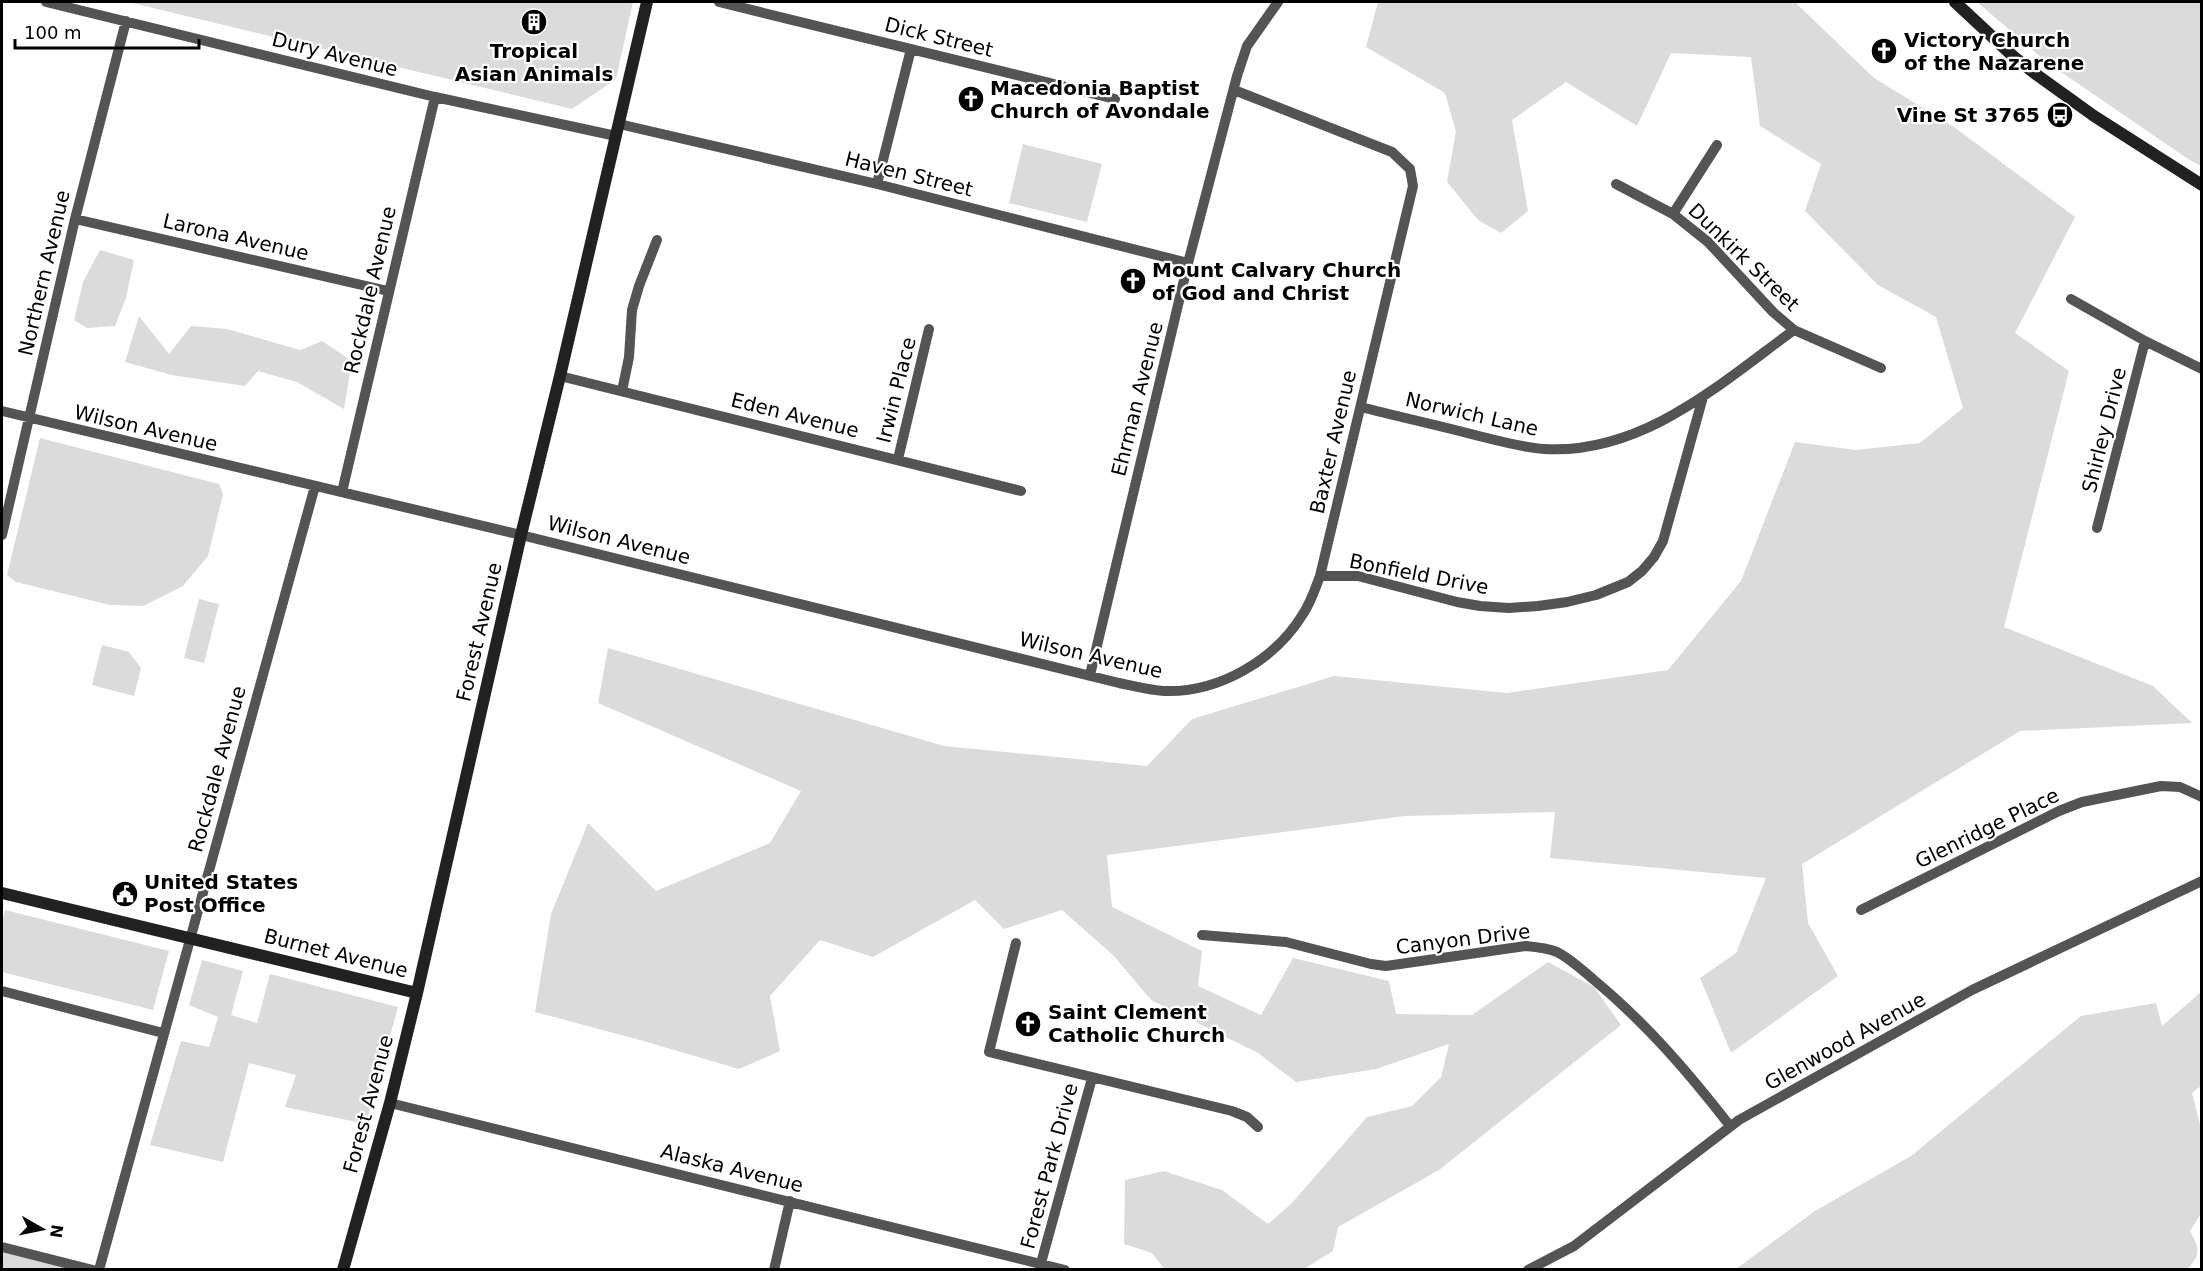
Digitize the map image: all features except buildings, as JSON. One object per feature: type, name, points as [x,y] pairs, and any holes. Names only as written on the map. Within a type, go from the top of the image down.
[{"type":"street","name":"Dury Avenue","points":[[46,2],[435,97],[618,130]]},
{"type":"street","name":"Forest Avenue","points":[[343,1269],[390,1103],[417,993],[520,534],[560,376],[647,2]]},
{"type":"street","name":"Dick Street","points":[[719,2],[1115,99]]},
{"type":"street","name":"Ehrman Avenue","points":[[1090,675],[1188,263],[1234,90],[1247,46],[1278,2]]},
{"type":"street","points":[[1955,2],[2014,57],[2037,75],[2094,116],[2202,185]]},
{"type":"street","name":"Northern Avenue","points":[[2,535],[75,219],[126,21]]},
{"type":"street","points":[[878,184],[911,49]]},
{"type":"street","name":"Baxter Avenue","points":[[1228,678],[1263,658],[1292,629],[1311,600],[1320,576],[1413,186],[1410,170],[1392,152],[1234,90]]},
{"type":"street","name":"Rockdale Avenue","points":[[342,492],[435,97]]},
{"type":"street","name":"Haven Street","points":[[618,130],[878,184],[1188,263]]},
{"type":"street","points":[[1673,214],[1717,145]]},
{"type":"street","name":"Dunkirk Street","points":[[1616,184],[1673,214],[1708,242],[1773,312],[1794,330],[1881,368]]},
{"type":"street","name":"Larona Avenue","points":[[75,219],[388,291]]},
{"type":"street","points":[[622,391],[629,357],[632,310],[657,240]]},
{"type":"street","points":[[2071,298],[2145,341],[2202,369]]},
{"type":"street","name":"Irwin Place","points":[[898,459],[929,329]]},
{"type":"street","name":"Norwich Lane","points":[[1361,407],[1515,445],[1572,449],[1612,442],[1658,423],[1702,397],[1794,330]]},
{"type":"street","name":"Shirley Drive","points":[[2097,528],[2145,341]]},
{"type":"street","name":"Eden Avenue","points":[[560,376],[1021,491]]},
{"type":"street","name":"Bonfield Drive","points":[[1320,576],[1358,576],[1457,602],[1509,608],[1567,602],[1618,587],[1642,571],[1654,557],[1663,541],[1702,397]]},
{"type":"street","name":"Wilson Avenue","points":[[2,411],[520,534],[1119,683],[1166,691],[1207,686],[1228,678]]},
{"type":"street","name":"Rockdale Avenue","points":[[99,1269],[315,486]]},
{"type":"street","name":"Glenridge Place","points":[[1861,910],[2059,811],[2082,802],[2166,785],[2180,787],[2202,797]]},
{"type":"street","name":"Glenwood Avenue","points":[[1528,1269],[1581,1242],[1730,1126],[1972,990],[2202,881]]},
{"type":"street","name":"Burnet Avenue","points":[[2,893],[417,993]]},
{"type":"street","name":"Canyon Drive","points":[[1202,935],[1286,942],[1386,966],[1526,946],[1541,947],[1557,952],[1608,992],[1656,1039],[1688,1072],[1730,1126]]},
{"type":"street","name":"Forest Park Drive","points":[[1016,943],[989,1052],[1232,1112],[1247,1117],[1258,1127]]},
{"type":"street","points":[[2,991],[163,1033]]},
{"type":"street","name":"Forest Park Drive","points":[[1041,1263],[1092,1078]]},
{"type":"street","name":"Alaska Avenue","points":[[390,1103],[1065,1269]]},
{"type":"street","points":[[774,1269],[790,1201]]},
{"type":"street","points":[[2,1247],[93,1269]]},
{"type":"shaded area","points":[[128,2],[633,2],[616,79],[572,109]]},
{"type":"shaded area","points":[[1378,2],[1796,2],[1874,78],[1954,127],[2075,217],[2015,333],[2069,371],[2004,627],[2153,686],[2192,723],[2020,731],[1802,864],[1808,923],[1838,976],[1731,1053],[1700,978],[1736,953],[1766,878],[1550,858],[1555,812],[1405,816],[1107,855],[1112,907],[1202,951],[1198,986],[1261,1015],[1293,958],[1389,981],[1396,1014],[1472,1015],[1548,962],[1594,987],[1621,1025],[1439,1170],[1338,1227],[1333,1251],[1304,1269],[1165,1270],[1152,1253],[1124,1244],[1125,1180],[1164,1171],[1222,1190],[1268,1224],[1291,1204],[1367,1117],[1412,1106],[1441,1077],[1449,1044],[1376,1069],[1296,1082],[1258,1053],[1151,1000],[1113,955],[1062,910],[1004,929],[975,900],[873,957],[820,940],[770,996],[780,1051],[739,1069],[535,1012],[551,914],[588,823],[656,891],[770,843],[801,791],[598,703],[608,648],[944,746],[1147,766],[1192,719],[1334,676],[1507,693],[1668,670],[1741,581],[1795,442],[1856,450],[1920,443],[1963,408],[1936,317],[1878,285],[1805,211],[1821,164],[1760,126],[1751,57],[1671,53],[1637,126],[1566,82],[1512,120],[1528,211],[1501,233],[1478,220],[1447,182],[1456,132],[1445,93],[1366,47]]},
{"type":"shaded area","points":[[1977,2],[2201,2],[2201,166],[2048,63]]},
{"type":"shaded area","points":[[1023,144],[1102,164],[1087,222],[1009,203]]},
{"type":"shaded area","points":[[100,250],[134,260],[126,298],[115,326],[87,328],[74,320],[83,282]]},
{"type":"shaded area","points":[[139,316],[169,354],[191,326],[227,329],[300,350],[322,341],[352,361],[344,409],[297,382],[258,371],[245,386],[172,375],[125,362]]},
{"type":"shaded area","points":[[40,438],[219,484],[223,494],[208,556],[183,586],[143,606],[110,605],[16,582],[7,575]]},
{"type":"shaded area","points":[[199,599],[219,604],[204,663],[184,658]]},
{"type":"shaded area","points":[[102,645],[129,652],[141,668],[134,696],[92,685]]},
{"type":"shaded area","points":[[5,910],[169,951],[153,1010],[2,972],[2,923]]},
{"type":"shaded area","points":[[202,960],[243,971],[231,1015],[257,1023],[270,974],[398,1007],[366,1124],[285,1107],[296,1075],[249,1063],[223,1162],[150,1145],[181,1041],[209,1047],[218,1017],[189,1005]]},
{"type":"shaded area","points":[[2201,992],[2201,1086],[2192,1093],[2201,1129],[2202,1212],[2190,1231],[2198,1251],[2187,1269],[1736,1269],[1815,1211],[1911,1156],[2081,1016],[2156,1003],[2162,1026]]},
{"type":"shaded area","points":[[2,1247],[93,1269],[2,1269]]},
{"type":"place","name":"Tropical Asian Animals","points":[[534,22]]},
{"type":"place","name":"Victory Church of the Nazarene","points":[[1884,51]]},
{"type":"place","name":"Macedonia Baptist Church of Avondale","points":[[971,99]]},
{"type":"place","name":"Vine St 3765","points":[[2060,115]]},
{"type":"place","name":"Mount Calvary Church of God and Christ","points":[[1133,281]]},
{"type":"place","name":"United States Post Office","points":[[125,894]]},
{"type":"place","name":"Saint Clement Catholic Church","points":[[1028,1024]]}]
